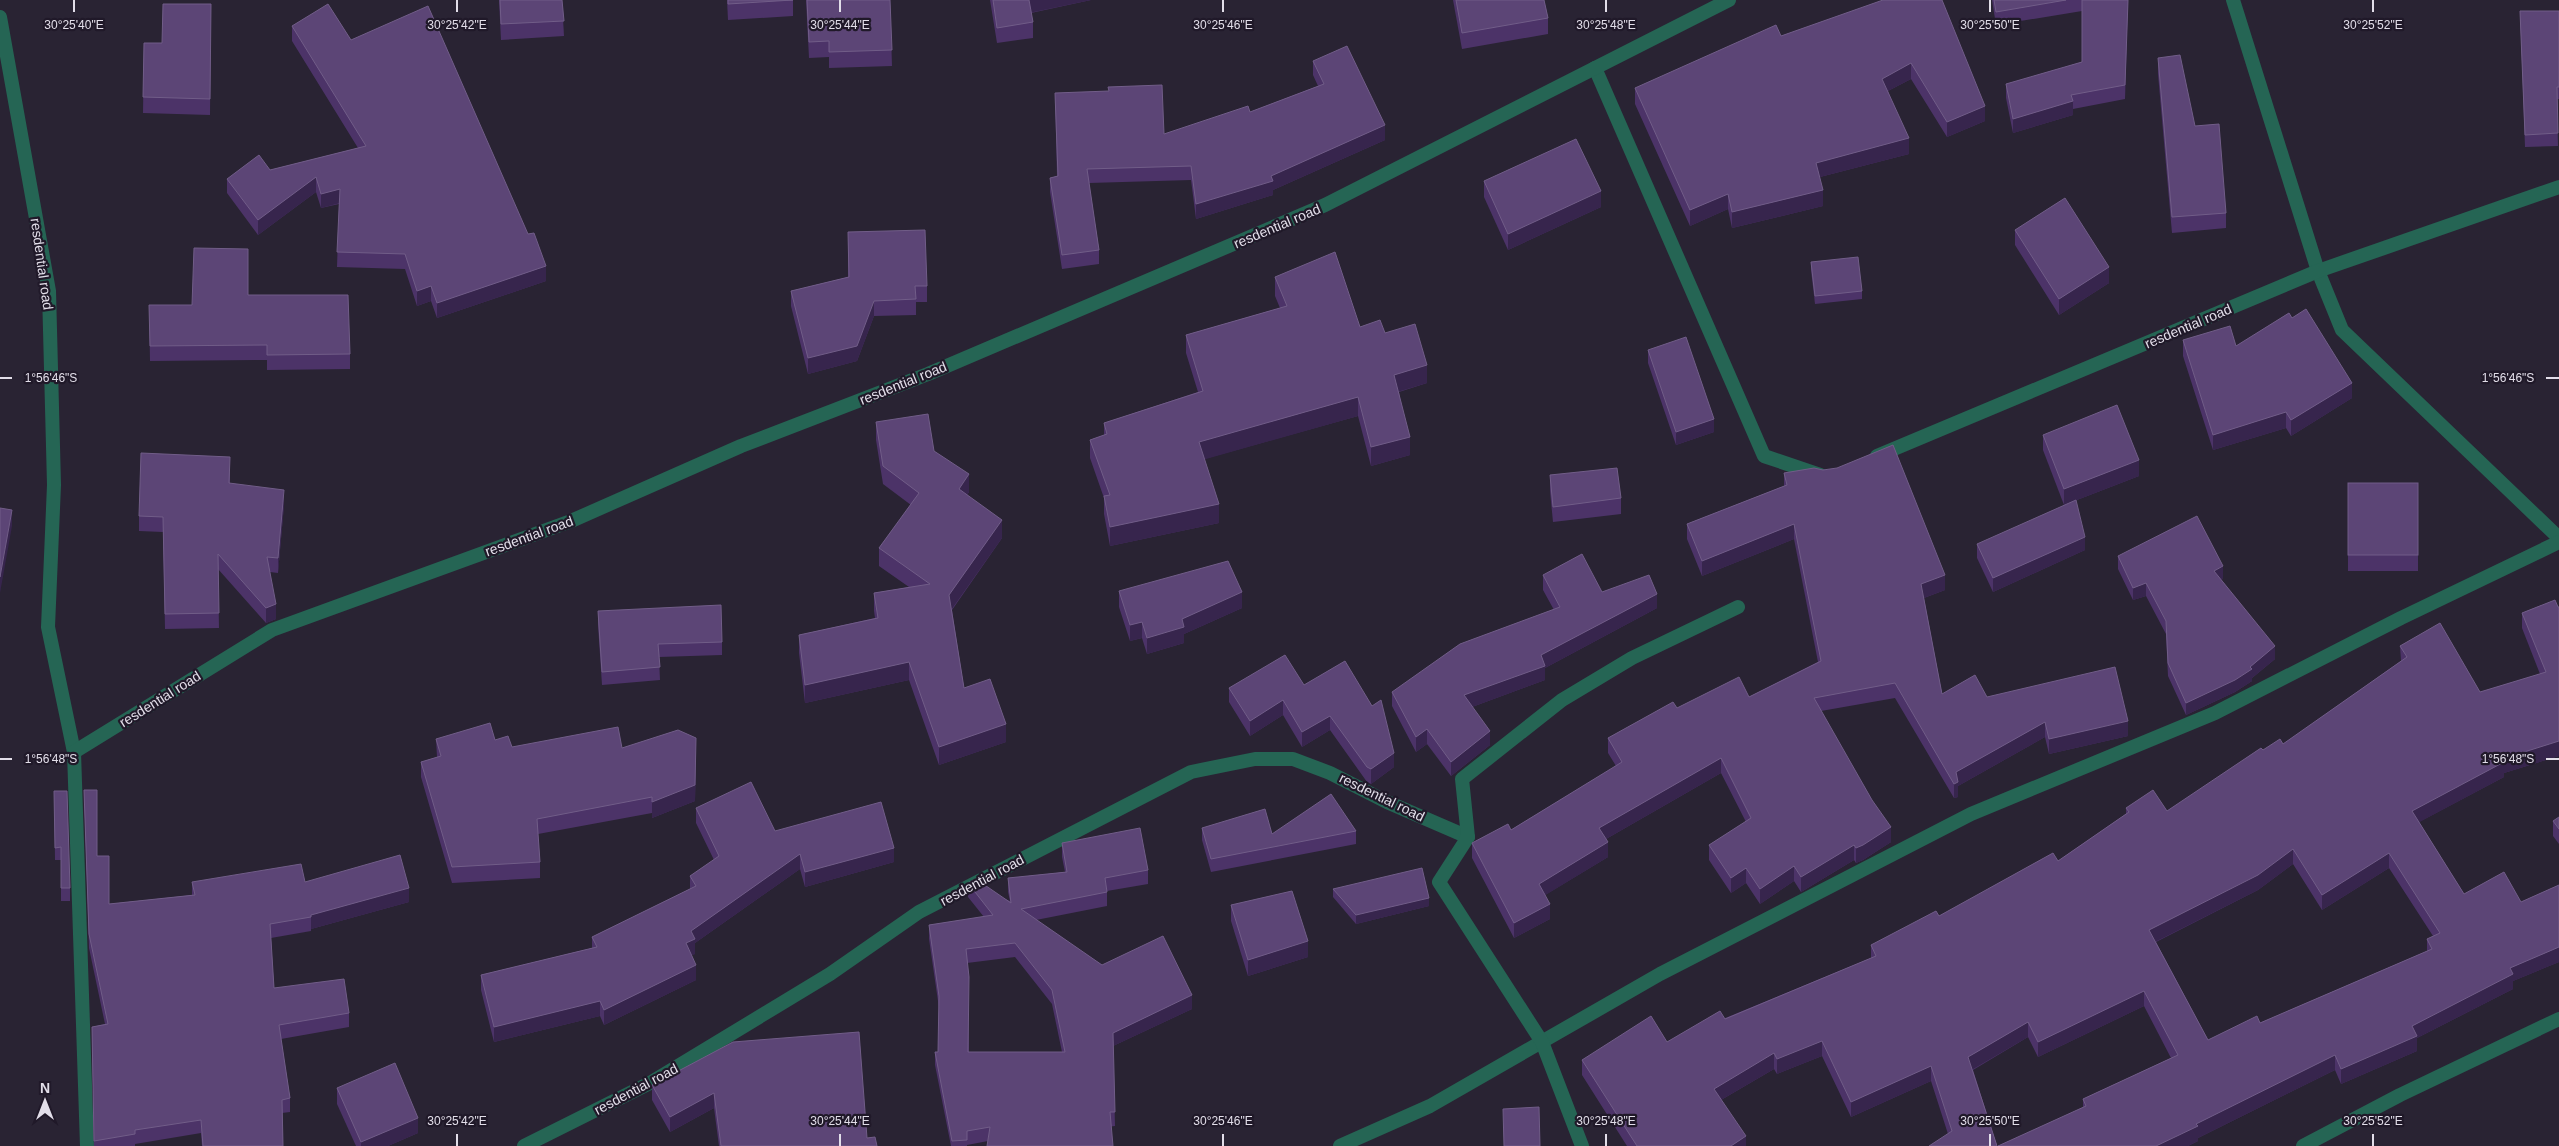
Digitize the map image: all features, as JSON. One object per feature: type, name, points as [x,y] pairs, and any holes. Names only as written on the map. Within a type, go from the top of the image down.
[{"type":"street","name":"resdential road","points":[[74,752],[272,630],[571,521],[741,446],[937,370],[1325,205],[1730,0]]},
{"type":"street","points":[[2233,0],[2318,271],[2342,330],[2559,538]]},
{"type":"street","name":"resdential road","points":[[0,16],[49,291],[54,485],[48,627],[74,752],[87,1146]]},
{"type":"street","points":[[1595,68],[1764,456],[1828,475]]},
{"type":"street","name":"resdential road","points":[[1862,463],[2318,271],[2559,188]]},
{"type":"street","points":[[1340,1146],[1430,1106],[1660,974],[1971,814],[2215,713],[2401,618],[2559,542]]},
{"type":"street","points":[[1582,1146],[1542,1042],[1440,882],[1468,837],[1462,780],[1562,700],[1632,658],[1738,607]]},
{"type":"street","name":"resdential road","points":[[524,1146],[666,1074],[830,974],[919,912],[1191,772],[1255,759],[1292,759],[1330,773],[1387,802],[1468,837]]},
{"type":"street","points":[[2303,1146],[2400,1095],[2559,1019]]},
{"type":"building","points":[[500,0],[562,0],[564,21],[501,24]]},
{"type":"building","points":[[728,0],[793,0],[728,4]]},
{"type":"building","points":[[807,0],[890,0],[892,50],[829,52],[829,41],[809,42]]},
{"type":"building","points":[[993,0],[1029,0],[1033,22],[997,28]]},
{"type":"building","points":[[1456,0],[1544,0],[1548,18],[1462,33]]},
{"type":"building","points":[[1883,0],[1942,0],[1985,106],[1947,122],[1911,63],[1882,79],[1909,138],[1816,163],[1823,190],[1732,212],[1728,194],[1690,210],[1635,88],[1776,25],[1781,36]]},
{"type":"building","points":[[1994,0],[2066,0],[1996,12]]},
{"type":"building","points":[[2082,0],[2128,0],[2125,85],[2071,95],[2073,101],[2013,119],[2006,84],[2082,62]]},
{"type":"building","points":[[163,4],[211,4],[210,99],[143,97],[144,43],[162,43]]},
{"type":"building","points":[[328,4],[351,40],[428,6],[528,234],[534,233],[546,266],[437,303],[431,286],[417,291],[405,254],[337,252],[340,189],[321,194],[316,177],[258,220],[227,179],[259,155],[270,170],[366,146],[292,26]]},
{"type":"building","points":[[2520,11],[2559,11],[2558,133],[2525,135]]},
{"type":"building","points":[[1347,46],[1385,125],[1271,176],[1273,181],[1196,204],[1191,166],[1087,169],[1099,250],[1062,255],[1050,178],[1058,176],[1055,93],[1109,91],[1108,87],[1162,85],[1164,134],[1248,106],[1250,112],[1324,84],[1313,61]]},
{"type":"building","points":[[2180,55],[2195,126],[2219,124],[2226,213],[2172,217],[2158,58]]},
{"type":"building","points":[[1576,139],[1601,191],[1508,234],[1484,181]]},
{"type":"building","points":[[2065,198],[2109,267],[2059,299],[2015,230]]},
{"type":"building","points":[[925,230],[927,286],[915,286],[916,299],[874,301],[857,346],[808,358],[791,291],[849,277],[848,232]]},
{"type":"building","points":[[194,248],[248,249],[248,295],[348,295],[350,354],[267,355],[267,345],[150,346],[149,305],[192,305]]},
{"type":"building","points":[[1335,252],[1360,327],[1380,320],[1385,333],[1415,324],[1427,365],[1394,375],[1410,437],[1371,447],[1358,397],[1199,442],[1219,504],[1110,527],[1104,496],[1110,495],[1090,440],[1107,434],[1104,423],[1203,391],[1186,335],[1287,306],[1275,277]]},
{"type":"building","points":[[1858,257],[1862,291],[1815,296],[1811,262]]},
{"type":"building","points":[[2306,309],[2352,383],[2291,420],[2286,412],[2213,435],[2183,340],[2230,326],[2236,346],[2289,313],[2292,318]]},
{"type":"building","points":[[1686,337],[1714,419],[1676,432],[1648,350]]},
{"type":"building","points":[[2117,405],[2139,460],[2064,489],[2043,435]]},
{"type":"building","points":[[928,414],[934,451],[969,474],[959,489],[1002,520],[949,595],[964,688],[990,679],[1006,724],[939,747],[909,662],[805,685],[799,635],[878,618],[874,593],[930,584],[879,548],[919,493],[883,466],[876,422]]},
{"type":"building","points":[[1893,445],[1945,575],[1921,584],[1942,694],[1975,675],[1987,697],[2115,667],[2128,721],[2049,739],[2045,722],[1956,772],[1958,782],[1954,784],[1895,683],[1814,698],[1872,800],[1891,827],[1863,845],[1856,848],[1854,845],[1801,877],[1794,866],[1760,889],[1746,868],[1731,878],[1709,845],[1751,818],[1721,758],[1599,828],[1608,842],[1539,884],[1550,904],[1514,923],[1472,843],[1508,824],[1511,830],[1622,762],[1608,738],[1673,702],[1677,708],[1739,677],[1749,697],[1821,661],[1794,524],[1702,561],[1687,524],[1787,485],[1784,473],[1814,468],[1823,470],[1837,468]]},
{"type":"building","points":[[141,453],[230,457],[229,483],[284,490],[278,558],[267,557],[276,604],[266,608],[218,554],[219,613],[165,614],[163,517],[139,516]]},
{"type":"building","points":[[1617,468],[1621,498],[1553,507],[1550,475]]},
{"type":"building","points":[[2348,483],[2418,483],[2418,555],[2348,555]]},
{"type":"building","points":[[2076,500],[2085,537],[1993,578],[1977,544]]},
{"type":"building","points":[[0,508],[12,510],[0,577]]},
{"type":"building","points":[[2197,516],[2223,566],[2214,571],[2275,646],[2250,667],[2252,669],[2235,680],[2186,703],[2168,663],[2166,621],[2146,583],[2133,588],[2118,556]]},
{"type":"building","points":[[1582,554],[1602,592],[1649,575],[1657,594],[1541,655],[1545,666],[1464,695],[1490,731],[1451,762],[1427,729],[1416,737],[1392,692],[1460,644],[1560,607],[1543,575]]},
{"type":"building","points":[[1228,561],[1242,592],[1182,619],[1184,627],[1147,638],[1142,622],[1130,625],[1119,591]]},
{"type":"building","points":[[2555,600],[2559,607],[2559,741],[2502,759],[2504,762],[2412,811],[2464,894],[2504,872],[2521,902],[2559,885],[2559,947],[2510,968],[2513,974],[2412,1026],[2417,1036],[2341,1069],[2335,1055],[2156,1146],[1998,1146],[2086,1106],[2083,1099],[2178,1055],[2144,991],[2038,1042],[2028,1022],[1968,1057],[1997,1146],[1929,1146],[1952,1131],[1931,1066],[1851,1102],[1822,1041],[1777,1059],[1774,1053],[1714,1089],[1746,1136],[1731,1146],[1637,1146],[1582,1060],[1651,1016],[1667,1042],[1720,1011],[1725,1019],[1876,956],[1871,945],[1936,911],[1939,916],[2053,853],[2058,861],[2129,812],[2126,808],[2153,790],[2167,811],[2261,748],[2263,750],[2280,739],[2283,744],[2407,657],[2400,646],[2440,623],[2480,692],[2546,672],[2522,613]],"holes":[[[2293,849],[2322,895],[2389,853],[2440,933],[2427,939],[2432,949],[2260,1023],[2257,1016],[2208,1040],[2149,930],[2258,875]]]},
{"type":"building","points":[[721,605],[722,642],[658,644],[660,667],[602,672],[598,611]]},
{"type":"building","points":[[1285,655],[1304,685],[1345,661],[1372,706],[1381,700],[1394,753],[1371,769],[1367,767],[1330,716],[1302,732],[1283,700],[1250,721],[1229,688]]},
{"type":"building","points":[[490,723],[495,740],[508,736],[512,747],[618,727],[622,748],[678,730],[696,738],[695,785],[652,802],[652,797],[537,819],[540,862],[452,867],[421,762],[441,756],[436,739]]},
{"type":"building","points":[[751,782],[775,831],[881,802],[894,848],[805,872],[800,854],[691,931],[695,939],[686,943],[696,965],[604,1010],[600,1001],[494,1027],[481,975],[597,947],[592,937],[696,886],[690,876],[719,856],[696,808]]},
{"type":"building","points":[[84,790],[97,790],[97,856],[109,856],[109,904],[195,895],[192,882],[301,864],[305,882],[400,855],[409,888],[311,915],[311,917],[270,924],[274,988],[344,979],[349,1013],[279,1025],[290,1098],[282,1100],[283,1146],[203,1146],[201,1120],[135,1130],[135,1134],[94,1141],[92,1027],[108,1024],[89,934]]},
{"type":"building","points":[[54,791],[67,791],[70,888],[61,888],[61,847],[55,848]]},
{"type":"building","points":[[1331,794],[1356,831],[1211,859],[1202,828],[1265,809],[1272,834]]},
{"type":"building","points":[[2559,817],[2559,829],[2553,821]]},
{"type":"building","points":[[1140,828],[1148,870],[1105,878],[1107,892],[1021,909],[1102,965],[1163,936],[1192,995],[1113,1033],[1115,1112],[1110,1112],[1113,1146],[987,1146],[990,1127],[967,1131],[967,1140],[952,1141],[935,1052],[938,1052],[939,996],[929,925],[993,915],[968,883],[976,879],[1011,903],[1008,878],[1067,872],[1062,843]],"holes":[[[1015,943],[1052,990],[1065,1052],[968,1052],[969,977],[966,949]]]},
{"type":"building","points":[[1422,868],[1429,898],[1356,915],[1333,889]]},
{"type":"building","points":[[1292,891],[1308,941],[1248,960],[1231,905]]},
{"type":"building","points":[[859,1032],[867,1138],[875,1137],[877,1146],[721,1146],[714,1093],[670,1117],[652,1085],[733,1042]]},
{"type":"building","points":[[395,1063],[418,1118],[361,1142],[337,1088]]},
{"type":"building","points":[[1539,1107],[1540,1146],[1504,1146],[1503,1109]]}]
